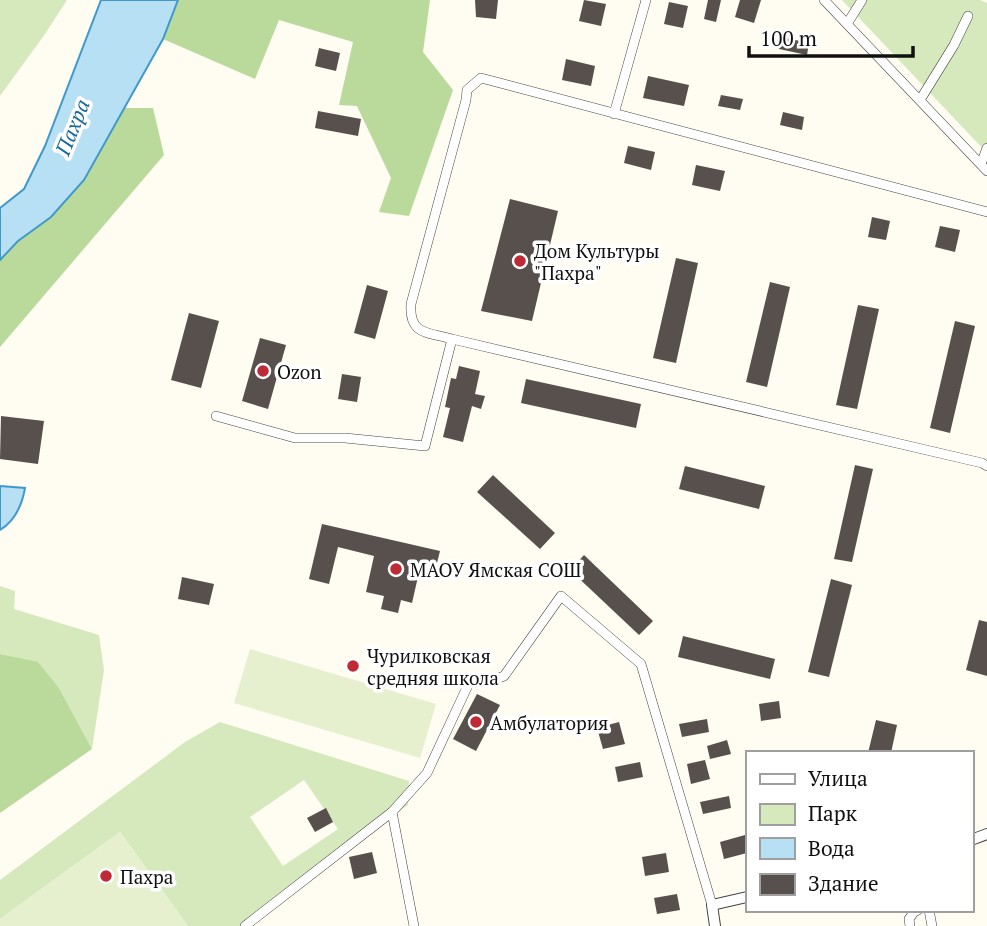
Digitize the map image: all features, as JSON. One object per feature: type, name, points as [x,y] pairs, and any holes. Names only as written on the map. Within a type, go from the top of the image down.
[{"type":"street","points":[[614,114],[646,0]]},
{"type":"street","points":[[824,0],[984,167]]},
{"type":"street","points":[[846,24],[862,0]]},
{"type":"street","points":[[920,100],[954,45],[968,16]]},
{"type":"street","points":[[987,212],[481,78],[467,90],[411,304],[410,319],[418,330],[452,339],[987,466]]},
{"type":"street","points":[[984,167],[987,148]]},
{"type":"street","points":[[216,416],[295,438],[345,438],[425,446],[452,339]]},
{"type":"street","points":[[245,926],[391,812],[427,773],[470,681],[504,676],[561,596],[641,664],[712,905],[715,926]]},
{"type":"street","points":[[391,812],[414,926]]},
{"type":"street","points":[[712,905],[746,897]]},
{"type":"green space","points":[[0,0],[67,0],[0,96]]},
{"type":"green space","points":[[178,0],[430,0],[423,52],[453,90],[409,216],[379,212],[391,178],[357,106],[339,105],[353,42],[279,20],[255,79],[163,39]]},
{"type":"green space","points":[[842,0],[980,0],[987,3],[987,153]]},
{"type":"green space","points":[[123,108],[153,108],[164,155],[0,347],[0,260],[18,241],[51,217],[84,180]]},
{"type":"green space","points":[[0,586],[15,591],[14,609],[99,635],[104,670],[92,749],[59,688],[38,663],[0,654]]},
{"type":"green space","points":[[250,649],[436,704],[420,758],[234,703]]},
{"type":"green space","points":[[0,654],[38,662],[59,688],[92,749],[0,813]]},
{"type":"green space","points":[[220,722],[409,781],[408,805],[245,926],[188,926],[120,832],[0,919],[0,880],[185,742]],"holes":[[[304,780],[338,829],[283,866],[250,817]]]},
{"type":"green space","name":"Пахра","points":[[120,832],[188,926],[0,926],[0,919]]},
{"type":"water","points":[[101,0],[178,0],[163,39],[84,180],[51,217],[18,241],[0,260],[0,208],[24,189],[45,146]]},
{"type":"water","points":[[0,486],[25,488],[17,512],[0,530]]},
{"type":"building","points":[[475,0],[498,0],[496,19],[476,17]]},
{"type":"building","points":[[584,0],[606,4],[601,26],[579,21]]},
{"type":"building","points":[[708,0],[721,0],[716,22],[704,19]]},
{"type":"building","points":[[740,0],[761,0],[754,23],[735,17]]},
{"type":"building","points":[[669,2],[688,6],[683,28],[664,24]]},
{"type":"building","points":[[782,37],[809,43],[807,55],[779,49]]},
{"type":"building","points":[[319,48],[340,53],[336,71],[315,66]]},
{"type":"building","points":[[566,59],[595,66],[591,86],[562,80]]},
{"type":"building","points":[[648,76],[689,85],[684,106],[643,98]]},
{"type":"building","points":[[721,95],[743,99],[740,110],[718,106]]},
{"type":"building","points":[[318,111],[361,119],[358,136],[315,128]]},
{"type":"building","points":[[783,112],[804,117],[802,130],[780,125]]},
{"type":"building","points":[[628,146],[655,152],[651,170],[624,163]]},
{"type":"building","points":[[696,165],[725,171],[720,191],[692,185]]},
{"type":"building","name":"Дом Культуры \"Пахра\"","points":[[510,199],[558,211],[532,321],[481,311]]},
{"type":"building","points":[[872,217],[890,221],[886,240],[868,237]]},
{"type":"building","points":[[940,226],[960,230],[955,252],[935,247]]},
{"type":"building","points":[[676,258],[698,263],[676,363],[653,358]]},
{"type":"building","points":[[770,282],[790,287],[767,387],[746,382]]},
{"type":"building","points":[[367,285],[388,291],[375,339],[354,333]]},
{"type":"building","points":[[858,305],[879,309],[857,409],[836,405]]},
{"type":"building","points":[[189,313],[219,321],[201,388],[171,380]]},
{"type":"building","points":[[955,321],[975,326],[950,433],[930,428]]},
{"type":"building","points":[[260,338],[286,345],[268,409],[242,401]]},
{"type":"building","points":[[459,366],[480,371],[475,394],[485,396],[481,409],[472,406],[463,442],[443,437],[450,408],[445,407],[451,378],[456,379]]},
{"type":"building","points":[[342,374],[361,377],[357,402],[338,399]]},
{"type":"building","points":[[526,379],[641,404],[636,428],[521,403]]},
{"type":"building","points":[[1,416],[44,421],[38,464],[0,459]]},
{"type":"building","points":[[855,465],[873,469],[852,562],[834,559]]},
{"type":"building","points":[[685,466],[765,486],[759,509],[679,489]]},
{"type":"building","points":[[493,475],[555,533],[540,549],[477,492]]},
{"type":"building","name":"МАОУ Ямская СОШ","points":[[322,524],[440,551],[435,571],[420,568],[412,603],[401,600],[398,613],[381,609],[384,596],[366,592],[374,556],[338,547],[329,584],[309,579]]},
{"type":"building","points":[[584,555],[653,621],[639,635],[570,570]]},
{"type":"building","points":[[182,577],[214,584],[209,605],[178,599]]},
{"type":"building","points":[[831,579],[852,585],[829,677],[808,672]]},
{"type":"building","points":[[979,620],[987,622],[987,676],[966,670]]},
{"type":"building","points":[[683,636],[775,659],[770,679],[678,657]]},
{"type":"building","name":"Амбулатория","points":[[477,694],[500,705],[476,751],[453,739]]},
{"type":"building","points":[[779,701],[781,718],[761,721],[759,704]]},
{"type":"building","points":[[707,719],[709,732],[682,737],[679,724]]},
{"type":"building","points":[[876,720],[897,725],[891,751],[868,751]]},
{"type":"building","points":[[619,722],[625,744],[603,749],[597,728]]},
{"type":"building","points":[[727,740],[731,754],[710,759],[707,746]]},
{"type":"building","points":[[705,760],[710,779],[691,784],[687,764]]},
{"type":"building","points":[[640,762],[643,777],[618,782],[615,767]]},
{"type":"building","points":[[729,796],[731,808],[703,814],[700,802]]},
{"type":"building","points":[[326,808],[333,822],[315,832],[307,818]]},
{"type":"building","points":[[745,835],[746,853],[724,859],[720,842]]},
{"type":"building","points":[[372,852],[377,873],[354,879],[349,857]]},
{"type":"building","points":[[666,853],[669,872],[645,876],[642,857]]},
{"type":"building","points":[[677,894],[680,910],[657,914],[654,898]]},
{"type":"place","name":"Дом Культуры \"Пахра\"","points":[[520,261]]},
{"type":"place","name":"Ozon","points":[[263,371]]},
{"type":"place","name":"МАОУ Ямская СОШ","points":[[396,569]]},
{"type":"place","name":"Чурилковская средняя школа","points":[[353,666]]},
{"type":"place","name":"Амбулатория","points":[[476,722]]},
{"type":"place","name":"Пахра","points":[[106,876]]}]
